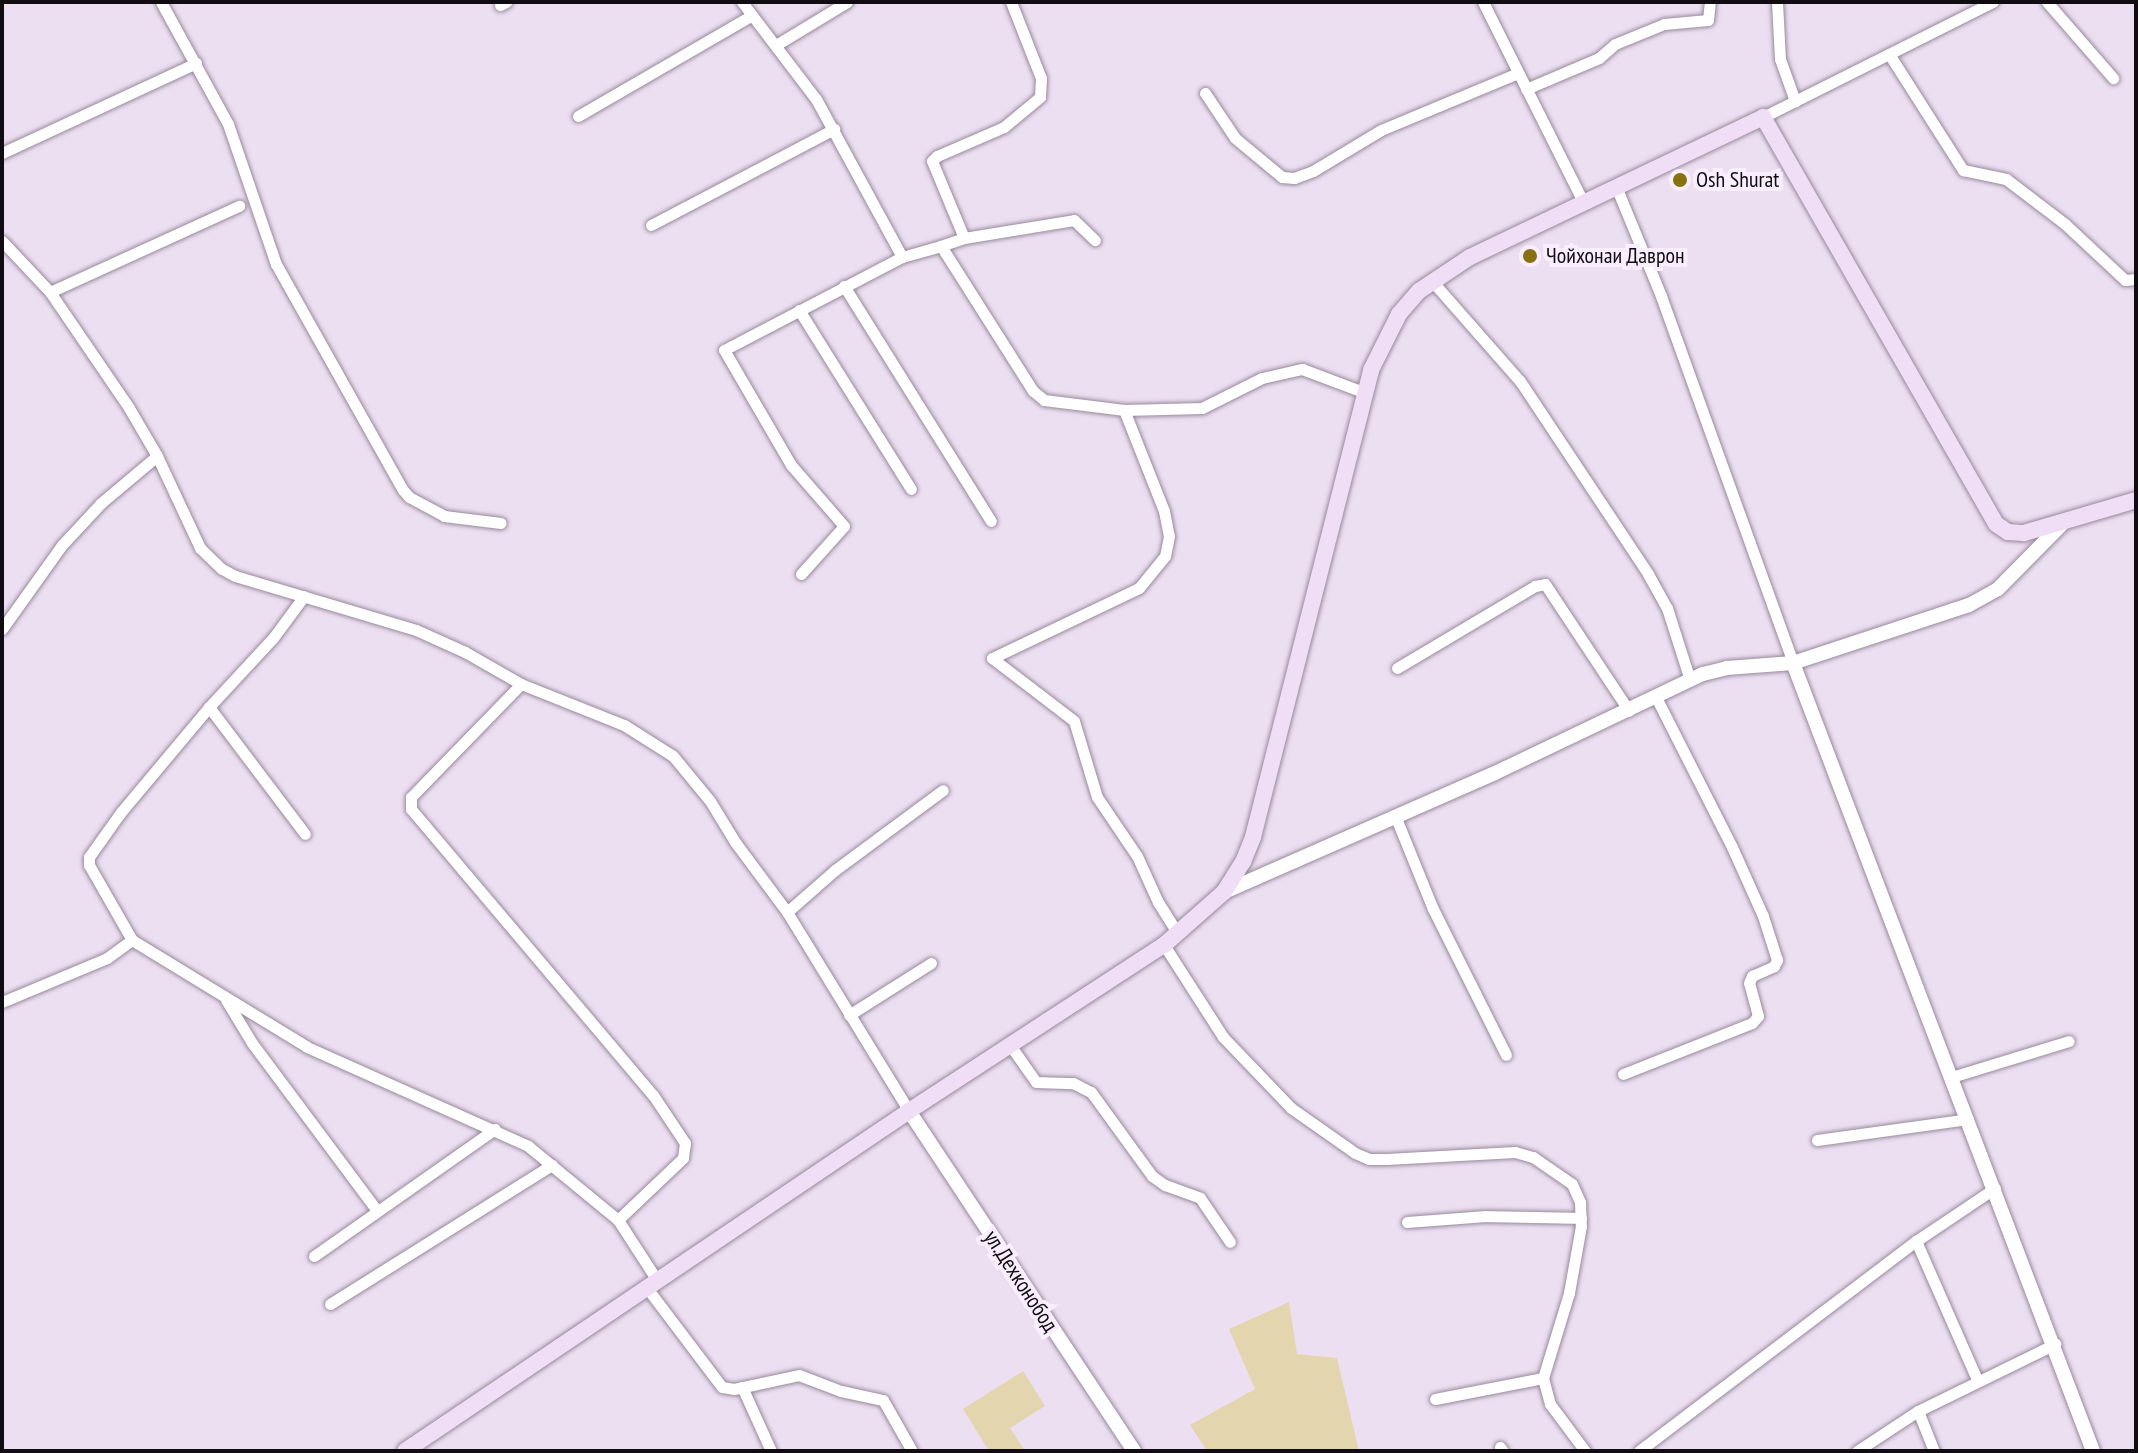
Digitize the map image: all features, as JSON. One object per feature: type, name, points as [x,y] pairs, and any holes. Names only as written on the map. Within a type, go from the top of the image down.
[{"type":"main road","points":[[405,1451],[909,1111],[1164,945],[1224,892],[1243,862],[1253,837],[1363,392],[1399,314],[1432,281],[1470,257],[1763,117],[1996,524],[2008,532],[2024,533],[2136,500]]},
{"type":"street","points":[[161,2],[196,63],[246,168],[255,207],[276,264],[403,490],[409,497],[444,516],[501,523]]},
{"type":"street","points":[[742,2],[834,129],[902,257]]},
{"type":"street","points":[[776,45],[847,2]]},
{"type":"street","points":[[964,238],[933,158],[1004,127],[1040,97],[1043,88],[1028,37],[1011,2]]},
{"type":"street","points":[[1483,2],[1583,202]]},
{"type":"street","points":[[1526,89],[1599,58],[1615,44],[1664,24],[1708,20],[1710,2]]},
{"type":"street","points":[[1777,2],[1780,59],[1795,101]]},
{"type":"street","points":[[1763,117],[1993,2]]},
{"type":"street","points":[[2047,2],[2113,78]]},
{"type":"street","points":[[578,116],[752,15]]},
{"type":"street","points":[[1889,54],[1963,170],[2006,179],[2065,224],[2125,280],[2136,279]]},
{"type":"street","points":[[2,153],[196,63]]},
{"type":"street","points":[[1205,93],[1235,138],[1258,159],[1282,177],[1300,177],[1381,130],[1518,73]]},
{"type":"street","points":[[651,225],[834,129]]},
{"type":"street","points":[[1617,189],[1661,296],[1793,663],[2055,1344],[2093,1451]]},
{"type":"street","points":[[50,292],[239,206]]},
{"type":"street","points":[[801,574],[844,526],[791,465],[724,350],[902,257],[964,238],[1074,220],[1095,240]]},
{"type":"street","points":[[2,241],[50,292],[157,456],[184,520],[211,560],[235,576],[416,630],[465,652],[521,684],[624,725],[673,756],[710,801],[749,863],[787,912],[909,1111]]},
{"type":"street","points":[[941,246],[1037,396],[1056,403],[1124,410],[1202,408],[1262,378],[1302,369],[1363,392]]},
{"type":"street","points":[[1432,281],[1528,391],[1648,574],[1667,608],[1690,680]]},
{"type":"street","points":[[844,286],[991,521]]},
{"type":"street","points":[[799,310],[911,489]]},
{"type":"street","points":[[1124,410],[1164,511],[1169,536],[1165,556],[1139,588],[992,658],[1074,721],[1097,797],[1137,856],[1158,902],[1178,934]]},
{"type":"street","points":[[2,629],[62,545],[101,503],[157,456]]},
{"type":"street","points":[[1224,892],[1396,818],[1690,680],[1727,668],[1793,663],[1969,605],[1998,589],[2063,523]]},
{"type":"street","points":[[1397,668],[1535,586],[1545,584],[1629,711]]},
{"type":"street","points":[[304,596],[273,638],[209,707],[121,812],[89,857],[89,865],[132,940],[307,1047],[528,1146],[618,1220],[652,1284],[722,1387],[742,1387],[793,1375],[841,1391],[883,1400],[912,1451]]},
{"type":"street","points":[[521,684],[411,797],[411,809],[653,1095],[685,1143],[683,1158],[618,1220]]},
{"type":"street","points":[[1623,1074],[1752,1023],[1758,1016],[1749,983],[1752,976],[1774,966],[1777,960],[1763,916],[1732,847],[1656,697]]},
{"type":"street","points":[[209,707],[305,834]]},
{"type":"street","points":[[787,912],[835,870],[943,790]]},
{"type":"street","points":[[1396,818],[1433,909],[1506,1055]]},
{"type":"street","points":[[2,1001],[107,958],[132,940]]},
{"type":"street","points":[[1164,945],[1204,1012],[1223,1037],[1291,1108],[1343,1145],[1369,1159],[1463,1153],[1526,1155],[1572,1184],[1580,1202],[1581,1218],[1569,1293],[1543,1378],[1550,1404],[1585,1451]]},
{"type":"street","points":[[849,1015],[931,963]]},
{"type":"street","points":[[224,996],[252,1043],[377,1211]]},
{"type":"street","points":[[1952,1077],[2069,1041]]},
{"type":"street","points":[[1010,1045],[1036,1082],[1073,1083],[1091,1092],[1152,1176],[1165,1185],[1200,1198],[1230,1242]]},
{"type":"street","name":"ул.Дехконобод","points":[[909,1111],[1134,1451]]},
{"type":"street","points":[[1817,1140],[1968,1119]]},
{"type":"street","points":[[314,1256],[495,1129]]},
{"type":"street","points":[[330,1304],[552,1165]]},
{"type":"street","points":[[1639,1451],[1916,1241],[1995,1188]]},
{"type":"street","points":[[1407,1222],[1486,1216],[1581,1218]]},
{"type":"street","points":[[1916,1241],[1977,1379]]},
{"type":"street","points":[[1857,1451],[1918,1411],[1977,1379],[2055,1344]]},
{"type":"street","points":[[1435,1399],[1543,1378]]},
{"type":"street","points":[[742,1387],[771,1451]]},
{"type":"street","points":[[1918,1411],[1934,1451]]},
{"type":"shaded area","points":[[1289,1302],[1297,1354],[1337,1358],[1359,1451],[1207,1451],[1190,1425],[1255,1389],[1229,1329]]},
{"type":"shaded area","points":[[1023,1371],[1045,1406],[1010,1428],[1025,1451],[989,1451],[963,1409]]},
{"type":"place","name":"Osh Shurat","points":[[1680,180]]},
{"type":"place","name":"Чойхонаи Даврон","points":[[1530,256]]}]
